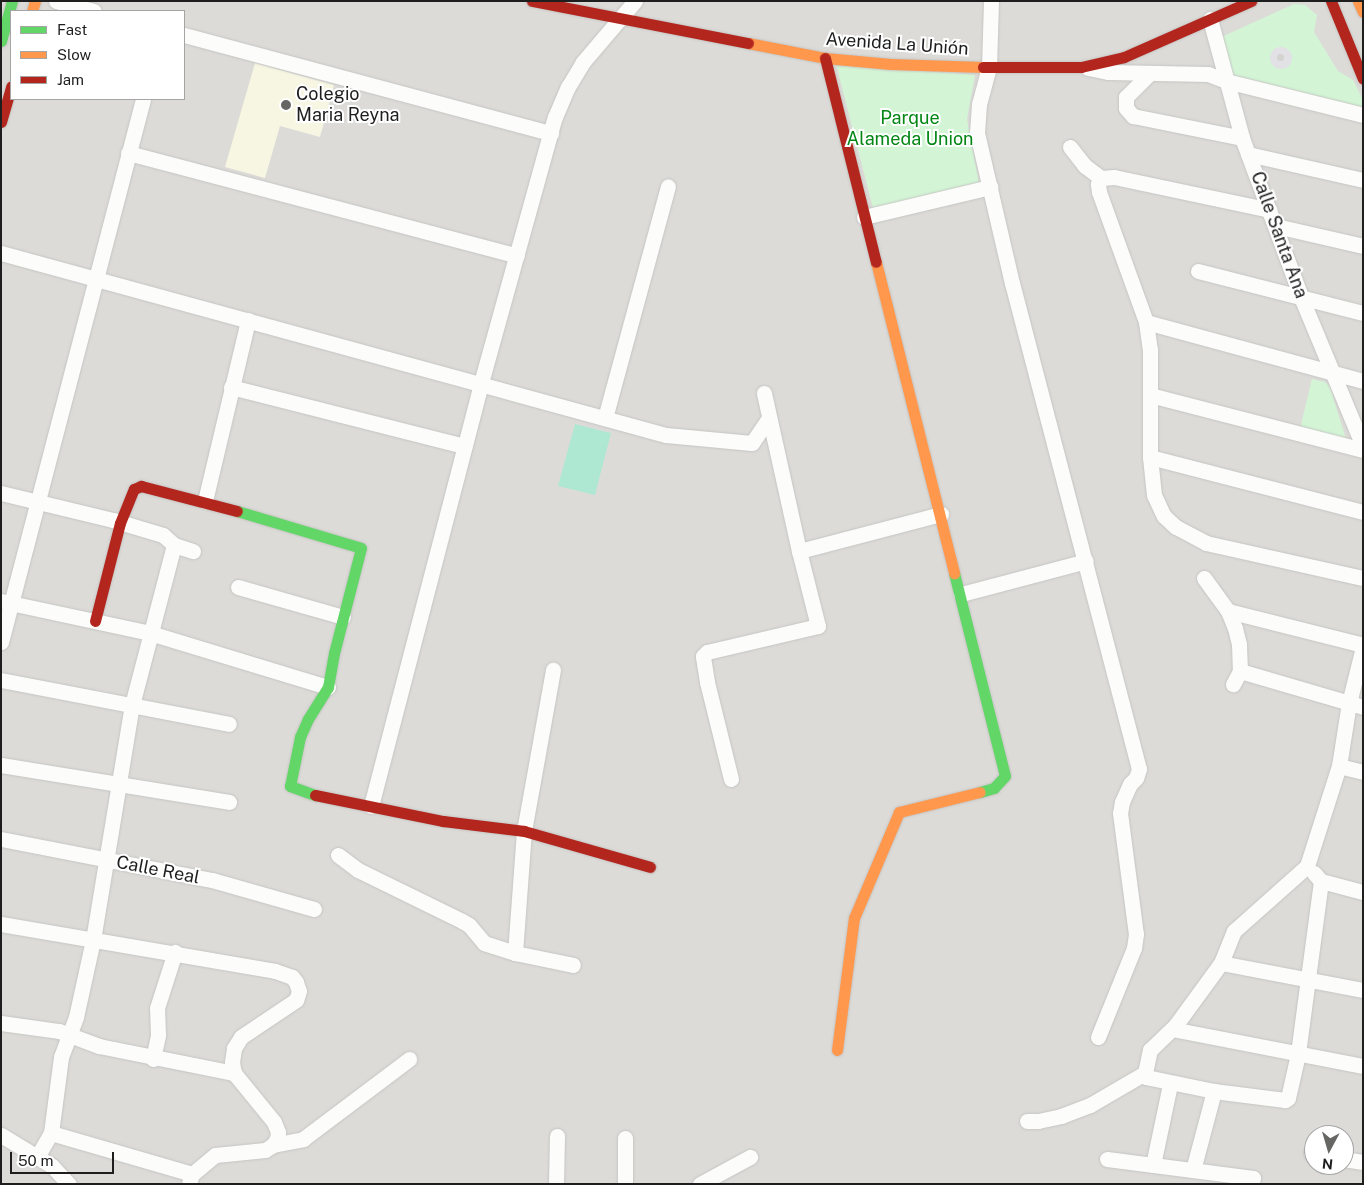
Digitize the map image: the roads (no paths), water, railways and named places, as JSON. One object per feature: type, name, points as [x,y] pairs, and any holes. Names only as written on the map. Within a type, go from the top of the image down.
[{"type":"street","points":[[1,41],[12,1]]},
{"type":"street","points":[[56,1],[90,10]]},
{"type":"street","name":"Avenida La Unión","points":[[532,1],[825,58],[891,64],[989,67],[1081,67],[1124,56],[1251,1]]},
{"type":"street","points":[[371,806],[481,383],[561,102],[575,75],[636,1]]},
{"type":"street","points":[[991,1],[989,67],[979,104],[977,124],[1012,283],[1139,769],[1122,802],[1120,813],[1136,934],[1134,948],[1098,1037]]},
{"type":"street","points":[[1331,1],[1363,79]]},
{"type":"street","points":[[1358,1],[1363,12]]},
{"type":"street","name":"Calle Santa Ana","points":[[1210,19],[1242,138],[1301,297],[1363,446]]},
{"type":"street","points":[[185,35],[551,133]]},
{"type":"street","points":[[825,58],[1006,776],[994,788],[899,812],[854,918],[837,1050]]},
{"type":"street","points":[[1081,67],[1108,72],[1208,74],[1226,81],[1363,115]]},
{"type":"street","points":[[1150,73],[1126,97],[1126,108],[1133,116],[1242,138]]},
{"type":"street","points":[[1,122],[10,90]]},
{"type":"street","points":[[1,642],[6,602],[37,502],[143,100]]},
{"type":"street","points":[[1070,147],[1085,166],[1101,178],[1114,176],[1270,210]]},
{"type":"street","points":[[128,154],[517,256]]},
{"type":"street","points":[[1248,154],[1363,180]]},
{"type":"street","points":[[1101,178],[1098,184],[1099,192],[1146,322],[1150,349],[1150,456],[1154,494],[1157,505],[1164,516],[1176,527],[1206,543],[1363,578]]},
{"type":"street","points":[[605,418],[668,186]]},
{"type":"street","points":[[864,217],[990,186]]},
{"type":"street","points":[[1276,226],[1363,246]]},
{"type":"street","points":[[1,254],[481,383],[666,435],[749,444],[755,441],[769,418]]},
{"type":"street","points":[[1198,272],[1363,313]]},
{"type":"street","points":[[205,501],[248,320]]},
{"type":"street","points":[[1146,322],[1363,381]]},
{"type":"street","points":[[231,387],[465,446]]},
{"type":"street","points":[[732,779],[706,682],[703,656],[707,652],[818,626],[799,551],[764,393]]},
{"type":"street","points":[[1150,395],[1363,450]]},
{"type":"street","points":[[1150,456],[1363,512]]},
{"type":"street","points":[[95,621],[120,523],[130,496],[134,489],[141,486],[205,501],[361,548],[328,687],[300,737],[290,786],[307,793],[468,826],[524,831],[650,867]]},
{"type":"street","points":[[1,493],[163,535],[174,545],[193,551]]},
{"type":"street","points":[[799,551],[941,514]]},
{"type":"street","points":[[37,1157],[51,1133],[61,1057],[76,1017],[93,940],[132,705],[174,545]]},
{"type":"street","points":[[961,594],[1086,561]]},
{"type":"street","points":[[1204,578],[1228,611],[1239,644],[1236,678],[1356,705]]},
{"type":"street","points":[[238,587],[343,618]]},
{"type":"street","points":[[6,602],[150,633],[328,687]]},
{"type":"street","points":[[1027,1121],[1038,1121],[1061,1116],[1090,1105],[1145,1073],[1150,1050],[1172,1029],[1221,963],[1234,931],[1307,866],[1356,705],[1363,646],[1228,611]]},
{"type":"street","points":[[515,953],[524,831],[554,670]]},
{"type":"street","points":[[1,680],[229,724]]},
{"type":"street","points":[[1,765],[229,802]]},
{"type":"street","points":[[1339,766],[1363,772]]},
{"type":"street","name":"Calle Real","points":[[1,839],[106,861],[212,880],[314,909]]},
{"type":"street","points":[[338,855],[358,870],[469,925],[484,943],[515,953],[573,965]]},
{"type":"street","points":[[1307,866],[1321,881],[1363,892]]},
{"type":"street","points":[[1145,1073],[1150,1078],[1170,1084],[1285,1100],[1291,1093],[1298,1054],[1321,881]]},
{"type":"street","points":[[1,924],[175,952],[292,976],[299,991],[296,1000],[241,1038],[233,1055],[232,1062],[234,1073],[274,1122],[278,1132],[273,1145]]},
{"type":"street","points":[[153,1059],[158,1035],[157,1008],[175,952]]},
{"type":"street","points":[[1221,963],[1363,990]]},
{"type":"street","points":[[1,1022],[69,1034],[98,1046],[153,1059],[234,1073]]},
{"type":"street","points":[[1172,1029],[1363,1066]]},
{"type":"street","points":[[51,1133],[191,1179],[215,1155],[265,1150],[273,1145],[303,1139],[409,1059]]},
{"type":"street","points":[[1153,1165],[1170,1084]]},
{"type":"street","points":[[1193,1170],[1214,1091]]},
{"type":"street","points":[[1,1135],[52,1166],[69,1184]]},
{"type":"street","points":[[556,1184],[557,1136]]},
{"type":"street","points":[[625,1138],[625,1184]]},
{"type":"street","points":[[700,1184],[750,1157]]},
{"type":"street","points":[[1107,1159],[1253,1178],[1251,1184]]},
{"type":"place","name":"Colegio Maria Reyna","points":[[286,105]]},
{"type":"park label","name":"Parque Alameda Union","points":[[910,129]]}]
